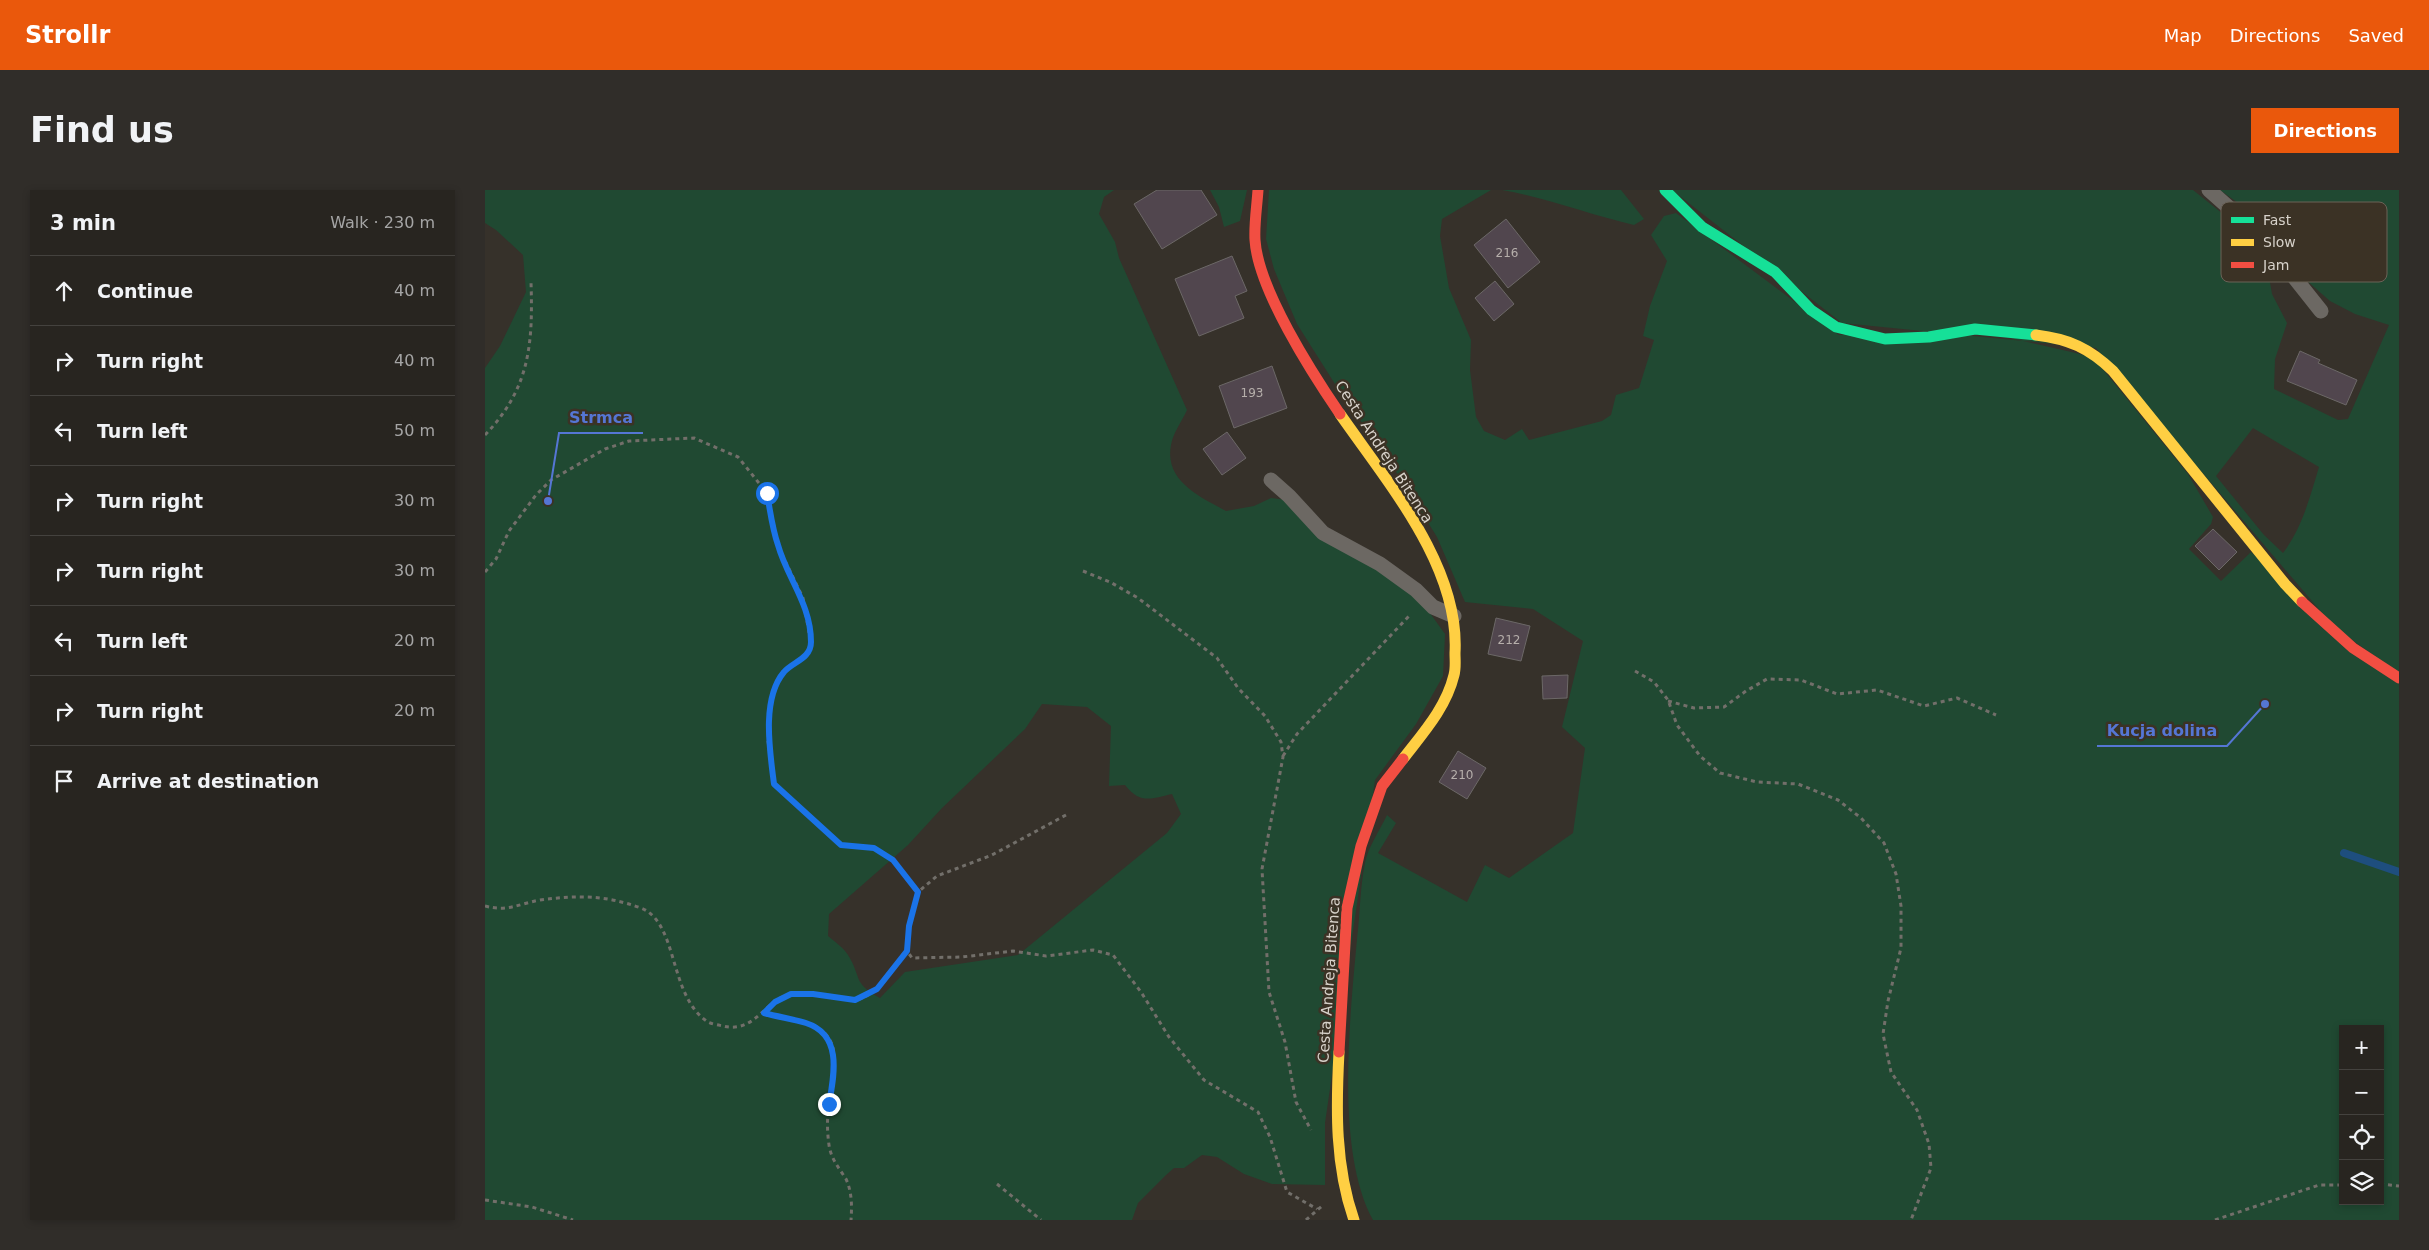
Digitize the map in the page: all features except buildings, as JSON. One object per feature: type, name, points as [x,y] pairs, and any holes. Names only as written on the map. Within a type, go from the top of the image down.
[{"type":"street","name":"Cesta Andreja Bitenca","points":[[1258,190],[1255,240],[1259,258],[1289,333],[1337,410],[1413,520],[1442,579],[1454,616],[1456,636],[1454,675],[1438,714],[1382,786],[1361,846],[1347,908],[1337,1099],[1338,1141],[1344,1192],[1354,1220]]},
{"type":"street","points":[[1665,190],[1702,227],[1775,272],[1811,310],[1836,327],[1885,338],[1929,337],[1975,329],[2001,330],[2061,338],[2095,354],[2113,370],[2292,592],[2344,641],[2383,670],[2399,678]]},
{"type":"lane","points":[[2209,190],[2222,202]]},
{"type":"lane","points":[[2298,282],[2321,311]]},
{"type":"lane","points":[[1271,480],[1289,496],[1323,533],[1381,564],[1416,590],[1433,607],[1454,616]]},
{"type":"path","points":[[485,435],[502,417],[513,400],[524,375],[532,320],[531,282]]},
{"type":"path","points":[[485,572],[496,559],[514,524],[536,495],[551,480],[605,449],[629,441],[694,438],[738,458],[767,493],[778,546],[803,598],[811,644],[805,657],[783,672],[771,699],[769,741],[774,784],[841,845],[874,848],[893,860],[918,892]]},
{"type":"path","points":[[1083,571],[1110,582],[1138,598],[1217,658],[1238,688],[1265,716],[1281,742],[1283,757],[1262,869],[1269,992],[1285,1042],[1296,1102],[1313,1134]]},
{"type":"path","points":[[1283,757],[1297,734],[1410,615]]},
{"type":"path","points":[[1635,671],[1654,682],[1668,700],[1677,725],[1700,756],[1720,773],[1757,782],[1798,784],[1838,800],[1861,818],[1884,843],[1896,874],[1901,906],[1901,948],[1888,1001],[1883,1034],[1891,1072],[1917,1110],[1929,1144],[1931,1168],[1911,1220]]},
{"type":"path","points":[[1668,700],[1694,708],[1724,707],[1767,679],[1801,680],[1837,694],[1877,690],[1924,706],[1957,698],[1996,715]]},
{"type":"path","points":[[485,906],[500,910],[538,901],[575,896],[608,898],[643,909],[659,922],[676,974],[687,999],[708,1022],[730,1028],[747,1025],[764,1013],[775,1002],[791,994],[813,994],[855,1000],[877,989],[907,951],[909,926],[918,892],[937,876],[992,855],[1066,815]]},
{"type":"path","points":[[907,951],[912,958],[962,957],[1013,951],[1046,956],[1093,950],[1113,955],[1141,992],[1169,1037],[1204,1080],[1258,1112],[1270,1137],[1287,1192],[1317,1209]]},
{"type":"path","points":[[764,1013],[806,1023],[821,1030],[830,1041],[834,1055],[834,1075],[827,1131],[829,1149],[846,1180],[852,1199],[851,1220]]},
{"type":"path","points":[[997,1184],[1041,1220]]},
{"type":"path","points":[[2384,1184],[2399,1186]]},
{"type":"path","points":[[2215,1220],[2319,1185],[2339,1185]]},
{"type":"path","points":[[1306,1220],[1317,1209],[1344,1192]]},
{"type":"path","points":[[485,1200],[532,1207],[573,1220]]},
{"type":"green space","points":[[485,190],[1114,190],[1104,197],[1099,214],[1115,242],[1119,258],[1187,410],[1171,445],[1170,458],[1178,478],[1205,500],[1226,511],[1254,506],[1271,498],[1287,500],[1417,595],[1445,634],[1443,676],[1416,724],[1375,780],[1325,1123],[1325,1185],[1272,1184],[1244,1174],[1217,1157],[1202,1155],[1184,1168],[1174,1168],[1166,1175],[1138,1203],[1132,1220],[485,1220],[485,368],[500,346],[526,292],[523,255],[496,230],[485,223]],"holes":[[[1042,704],[1087,707],[1111,726],[1109,786],[1125,785],[1130,791],[1141,798],[1172,794],[1181,814],[1167,833],[1018,955],[905,972],[880,998],[871,993],[861,984],[846,952],[828,936],[829,914],[908,845],[942,808],[1025,729]]]},
{"type":"green space","points":[[1210,190],[1247,190],[1240,221],[1224,227],[1219,207]]},
{"type":"green space","points":[[1269,190],[1491,190],[1442,219],[1440,236],[1449,288],[1471,340],[1470,370],[1476,417],[1484,431],[1505,440],[1522,429],[1529,440],[1602,421],[1611,415],[1616,395],[1639,388],[1654,340],[1643,336],[1650,306],[1667,261],[1651,235],[1664,216],[1676,213],[1839,335],[1989,333],[2093,357],[2188,474],[2213,517],[2211,524],[2189,549],[2221,581],[2251,552],[2399,684],[2399,1220],[1373,1220],[1361,1191],[1353,1158],[1349,1121],[1348,1083],[1351,1006],[1361,891],[1365,863],[1369,851],[1387,815],[1396,823],[1378,853],[1467,902],[1485,865],[1509,878],[1573,833],[1585,748],[1562,727],[1583,641],[1533,609],[1465,602],[1437,537],[1399,476],[1335,384],[1297,324],[1274,269],[1266,239]]},
{"type":"green space","points":[[1502,190],[1621,190],[1644,219],[1634,225],[1535,197]]},
{"type":"green space","points":[[1672,190],[2193,190],[2221,212],[2221,282],[2270,282],[2272,294],[2287,323],[2275,359],[2274,389],[2338,420],[2348,419],[2389,325],[2355,314],[2330,301],[2308,282],[2387,282],[2387,202],[2237,202],[2220,190],[2399,190],[2399,673],[2335,628],[2096,348],[1842,323]],"holes":[[[2253,428],[2319,467],[2300,523],[2283,553],[2264,535],[2216,476]]]},
{"type":"waterway","points":[[2344,853],[2399,872]]},
{"type":"traffic: fast","points":[[1665,190],[1702,227],[1775,272],[1811,310],[1836,327],[1885,339],[1929,337],[1975,329],[2036,335]]},
{"type":"traffic: slow","points":[[2036,335],[2059,339],[2078,346],[2095,356],[2113,371],[2285,584],[2302,602]]},
{"type":"traffic: slow","points":[[1340,414],[1379,468],[1417,526],[1433,557],[1446,589],[1453,621],[1455,667],[1450,687],[1433,720],[1403,759]]},
{"type":"traffic: slow","points":[[1339,1052],[1338,1137],[1343,1179],[1354,1220]]},
{"type":"traffic: jam","points":[[1258,190],[1255,240],[1258,260],[1266,282],[1288,330],[1340,414]]},
{"type":"traffic: jam","points":[[2302,602],[2353,648],[2399,678]]},
{"type":"traffic: jam","points":[[1339,1052],[1347,908],[1361,846],[1382,786],[1403,759]]},
{"type":"place","name":"Strmca","points":[[548,501]]},
{"type":"place","name":"Kucja dolina","points":[[2265,704]]},
{"type":"route","points":[[767,493],[778,546],[803,598],[811,644],[805,657],[783,672],[771,699],[769,741],[774,784],[807,812],[827,834],[841,845],[874,848],[893,860],[918,892],[909,926],[907,951],[877,989],[855,1000],[813,994],[791,994],[775,1002],[764,1013],[806,1023],[821,1030],[830,1041],[834,1055],[834,1075],[829,1104]]}]
